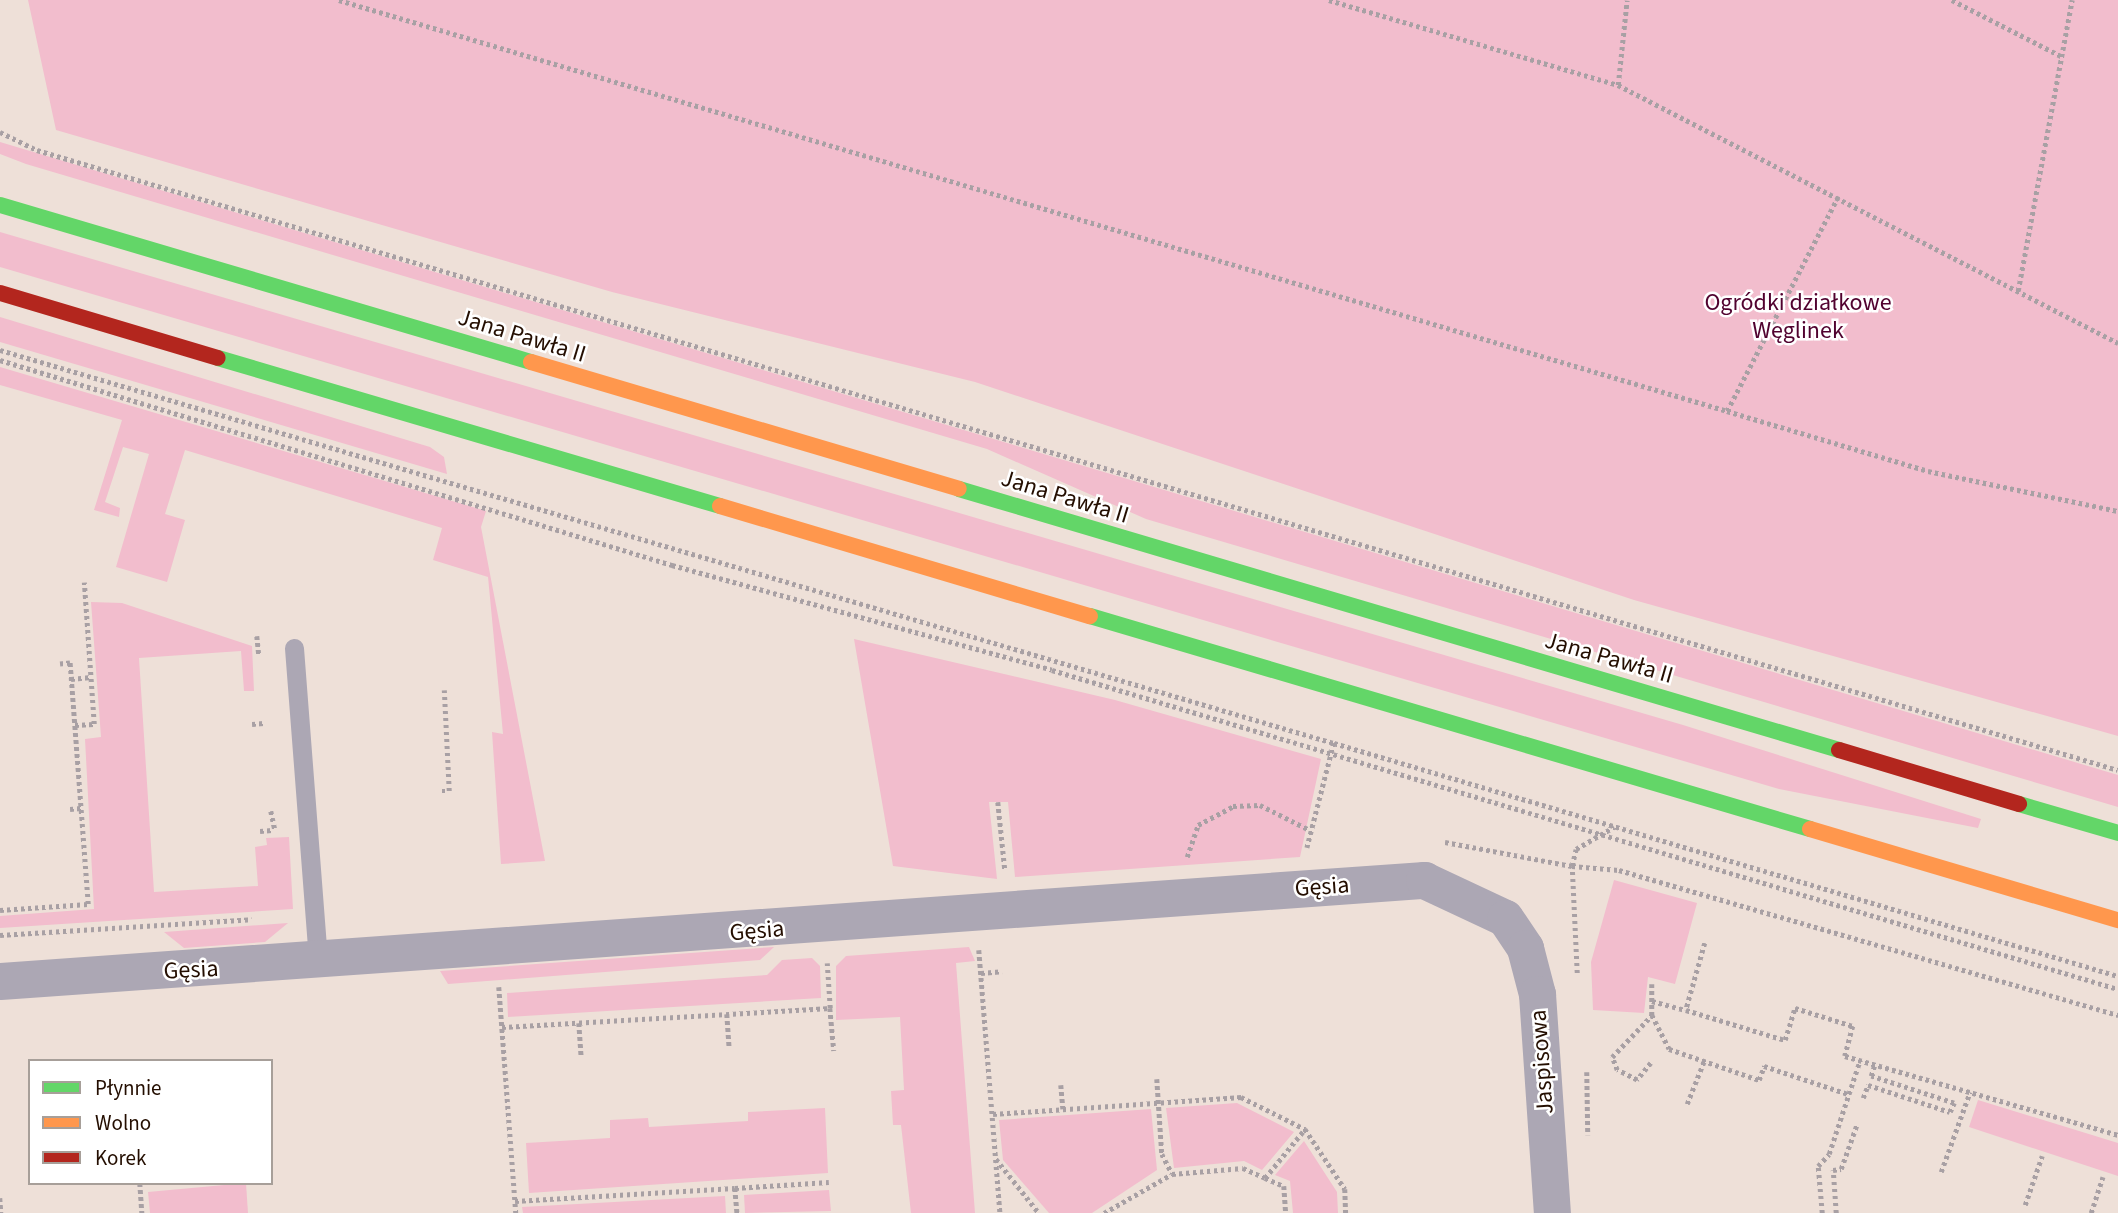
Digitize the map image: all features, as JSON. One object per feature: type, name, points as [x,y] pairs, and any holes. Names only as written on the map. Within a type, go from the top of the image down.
[{"type":"main road","name":"Jana Pawła II","points":[[0,205],[2118,833]]},
{"type":"main road","points":[[0,293],[2118,919]]},
{"type":"street","name":"Gęsia","points":[[0,982],[317,962],[1424,880],[1505,918]]},
{"type":"street","name":"Jaspisowa","points":[[1505,918],[1525,948],[1537,994],[1552,1213]]},
{"type":"lane","points":[[295,648],[317,962]]},
{"type":"path","points":[[339,0],[1928,471],[2118,511]]},
{"type":"path","points":[[1329,0],[1618,85],[2118,343]]},
{"type":"path","points":[[1618,85],[1627,0]]},
{"type":"path","points":[[1952,0],[2062,57]]},
{"type":"path","points":[[2018,290],[2072,0]]},
{"type":"path","points":[[0,132],[37,150],[2118,770]]},
{"type":"path","points":[[1727,411],[1838,197]]},
{"type":"path","points":[[0,350],[2118,976]]},
{"type":"path","points":[[0,360],[659,561],[1330,755],[2118,989]]},
{"type":"path","points":[[75,725],[94,724],[84,582]]},
{"type":"path","points":[[0,910],[88,904],[70,663],[60,664]]},
{"type":"path","points":[[71,679],[90,677]]},
{"type":"path","points":[[442,790],[449,791],[444,690]]},
{"type":"path","points":[[252,724],[264,723]]},
{"type":"path","points":[[1306,863],[1308,829],[1334,743]]},
{"type":"path","points":[[998,802],[1006,884]]},
{"type":"path","points":[[1187,862],[1198,825],[1219,810],[1260,805],[1308,829]]},
{"type":"path","points":[[70,809],[81,808]]},
{"type":"path","points":[[1578,988],[1572,866],[1576,849],[1614,827]]},
{"type":"path","points":[[260,831],[272,830]]},
{"type":"path","points":[[1438,841],[1572,866],[1619,870],[2118,1015]]},
{"type":"path","points":[[978,939],[1000,1213]]},
{"type":"path","points":[[1686,1010],[1706,943]]},
{"type":"path","points":[[828,968],[834,1051]]},
{"type":"path","points":[[981,974],[1002,971]]},
{"type":"path","points":[[1652,984],[1652,1015],[1669,1049],[1759,1080],[1764,1066],[1848,1094]]},
{"type":"path","points":[[499,987],[516,1213]]},
{"type":"path","points":[[1652,1001],[1785,1040],[1795,1008],[1853,1026],[1845,1056],[2118,1135]]},
{"type":"path","points":[[502,1027],[830,1007]]},
{"type":"path","points":[[727,1014],[729,1046]]},
{"type":"path","points":[[1651,1063],[1637,1080],[1617,1070],[1612,1057],[1652,1015]]},
{"type":"path","points":[[579,1023],[581,1055]]},
{"type":"path","points":[[1688,1104],[1704,1060]]},
{"type":"path","points":[[1822,1213],[1818,1166],[1829,1154],[1860,1060]]},
{"type":"path","points":[[1863,1098],[1868,1085],[1950,1112],[1954,1102],[1871,1076],[1875,1064]]},
{"type":"path","points":[[1581,1147],[1592,1128],[1586,1065]]},
{"type":"path","points":[[1157,1079],[1163,1154],[1172,1174]]},
{"type":"path","points":[[1061,1085],[1063,1109]]},
{"type":"path","points":[[1941,1172],[1969,1092]]},
{"type":"path","points":[[993,1114],[1241,1097],[1305,1129],[1345,1189],[1346,1213]]},
{"type":"path","points":[[1836,1213],[1833,1170],[1841,1169],[1857,1124]]},
{"type":"path","points":[[1265,1178],[1305,1129]]},
{"type":"path","points":[[2025,1205],[2042,1156]]},
{"type":"path","points":[[996,1159],[1039,1213]]},
{"type":"path","points":[[1104,1213],[1172,1174],[1243,1168],[1284,1186],[1286,1213]]},
{"type":"path","points":[[2091,1213],[2104,1177]]},
{"type":"path","points":[[515,1201],[829,1182]]},
{"type":"path","points":[[140,1185],[142,1213]]},
{"type":"path","points":[[735,1188],[737,1213]]},
{"type":"path","points":[[0,1198],[1,1213]]},
{"type":"green space","name":"Ogródki działkowe Węglinek","points":[[28,0],[2118,0],[2118,736],[1634,600],[975,382],[612,292],[56,130]]},
{"type":"green space","points":[[0,142],[2118,775],[2118,807],[1146,519],[987,449],[26,164],[0,154]]},
{"type":"green space","points":[[0,232],[1683,725],[1981,819],[1978,828],[1779,789],[0,267]]},
{"type":"green space","points":[[0,317],[430,447],[444,457],[447,474],[0,342]]},
{"type":"green space","points":[[0,367],[486,511],[481,527],[545,861],[501,864],[492,732],[503,734],[488,577],[433,560],[442,528],[185,450],[165,514],[185,520],[167,582],[116,567],[149,454],[123,447],[105,502],[120,508],[119,517],[94,510],[122,420],[0,385]]},
{"type":"green space","points":[[91,602],[122,603],[252,646],[254,691],[244,691],[241,651],[139,658],[154,892],[258,886],[255,847],[267,845],[266,838],[289,837],[293,909],[0,928],[0,916],[94,909],[85,739],[101,737]]},
{"type":"green space","points":[[854,639],[1115,700],[1321,759],[1300,857],[1015,877],[1008,802],[989,802],[997,879],[893,866]]},
{"type":"green space","points":[[1614,880],[1697,903],[1675,984],[1648,977],[1644,1013],[1593,1010],[1591,962]]},
{"type":"green space","points":[[288,923],[265,942],[184,948],[164,932]]},
{"type":"green space","points":[[774,947],[760,960],[448,984],[440,971]]},
{"type":"green space","points":[[969,947],[975,961],[956,963],[975,1213],[911,1213],[901,1125],[893,1125],[891,1091],[904,1090],[900,1017],[836,1020],[836,966],[846,956]]},
{"type":"green space","points":[[812,958],[820,966],[821,998],[508,1017],[507,993],[767,975],[782,960]]},
{"type":"green space","points":[[1978,1100],[2118,1143],[2118,1176],[1969,1127]]},
{"type":"green space","points":[[1237,1103],[1294,1132],[1262,1170],[1244,1161],[1174,1168],[1166,1108]]},
{"type":"green space","points":[[825,1108],[828,1173],[529,1193],[526,1143],[610,1138],[610,1120],[648,1118],[649,1127],[748,1121],[748,1112]]},
{"type":"green space","points":[[1151,1109],[1157,1170],[1092,1213],[1049,1213],[1003,1160],[999,1120]]},
{"type":"green space","points":[[1304,1141],[1337,1192],[1338,1213],[1293,1213],[1290,1181],[1275,1175]]},
{"type":"green space","points":[[246,1185],[248,1213],[150,1213],[148,1192]]},
{"type":"green space","points":[[829,1190],[831,1211],[745,1213],[744,1195]]},
{"type":"green space","points":[[725,1196],[726,1213],[523,1213],[522,1207]]},
{"type":"traffic: fast","points":[[0,205],[531,362]]},
{"type":"traffic: fast","points":[[218,358],[720,506]]},
{"type":"traffic: fast","points":[[959,489],[1839,750]]},
{"type":"traffic: fast","points":[[1090,616],[1810,829]]},
{"type":"traffic: fast","points":[[2019,804],[2118,833]]},
{"type":"traffic: slow","points":[[531,362],[959,489]]},
{"type":"traffic: slow","points":[[720,506],[1090,616]]},
{"type":"traffic: slow","points":[[1810,829],[2118,920]]},
{"type":"traffic: jam","points":[[0,293],[218,358]]},
{"type":"traffic: jam","points":[[1839,750],[2019,804]]}]
